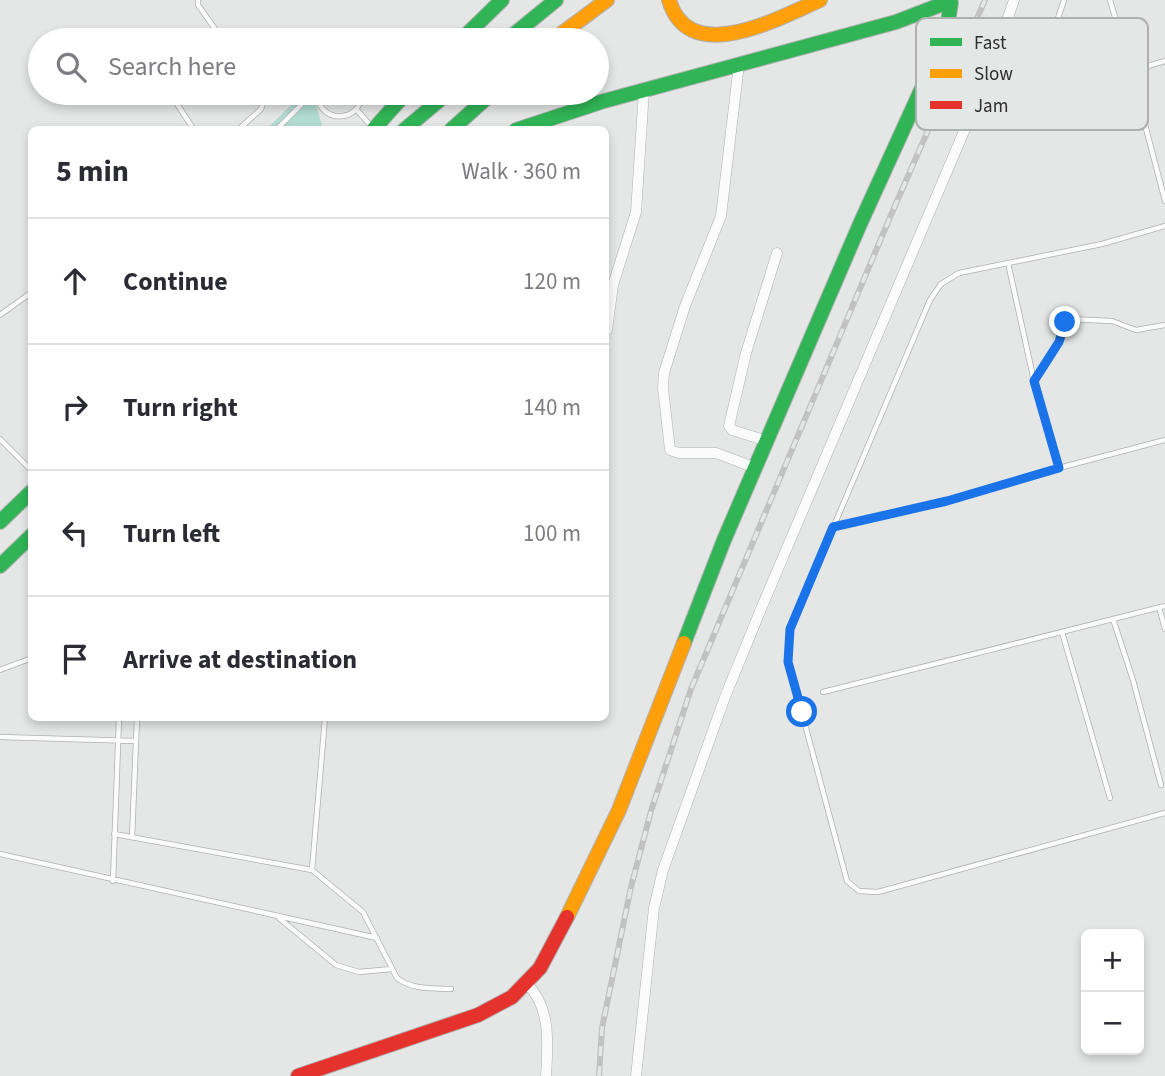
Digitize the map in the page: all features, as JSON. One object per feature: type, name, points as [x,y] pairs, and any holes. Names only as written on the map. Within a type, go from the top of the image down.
[{"type":"main road","points":[[473,28],[502,0]]},
{"type":"main road","points":[[522,28],[556,0]]},
{"type":"main road","points":[[569,28],[607,0]]},
{"type":"main road","points":[[669,0],[670,7],[682,24],[699,34],[718,36],[820,0]]},
{"type":"main road","points":[[609,100],[896,22],[952,2]]},
{"type":"main road","points":[[298,1076],[478,1015],[512,997],[527,984],[550,951],[619,810],[724,540],[860,223],[916,101]]},
{"type":"main road","points":[[376,126],[396,105]]},
{"type":"main road","points":[[409,126],[434,105]]},
{"type":"main road","points":[[455,126],[479,105]]},
{"type":"main road","points":[[527,126],[591,105]]},
{"type":"main road","points":[[0,522],[28,495]]},
{"type":"main road","points":[[0,566],[28,539]]},
{"type":"street","points":[[920,0],[929,4],[952,2]]},
{"type":"street","points":[[1008,18],[1014,0]]},
{"type":"street","points":[[739,64],[721,216],[667,360],[663,388],[670,450],[679,453],[716,453],[756,468]]},
{"type":"street","points":[[609,315],[613,285],[636,212],[643,90]]},
{"type":"street","points":[[636,1076],[654,908],[675,834],[735,672],[965,130]]},
{"type":"street","points":[[767,441],[732,430],[729,426],[746,353],[776,253]]},
{"type":"street","points":[[527,984],[544,1010],[546,1076]]},
{"type":"lane","points":[[198,0],[198,5],[214,28]]},
{"type":"lane","points":[[1058,18],[1064,0]]},
{"type":"lane","points":[[1110,0],[1115,18]]},
{"type":"lane","points":[[1148,66],[1165,61]]},
{"type":"lane","points":[[178,105],[191,126]]},
{"type":"lane","points":[[242,126],[262,105]]},
{"type":"lane","points":[[280,126],[302,105]]},
{"type":"lane","points":[[320,105],[324,111],[334,116],[346,116],[358,105]]},
{"type":"lane","points":[[356,109],[370,126]]},
{"type":"lane","points":[[1146,130],[1165,201]]},
{"type":"lane","points":[[1165,226],[1101,244],[959,273],[942,284],[930,300],[790,629],[788,662],[847,881],[859,891],[878,892],[1165,813]]},
{"type":"lane","points":[[1008,263],[1034,381],[1059,468]]},
{"type":"lane","points":[[0,315],[28,295]]},
{"type":"lane","points":[[1034,381],[1047,364],[1059,342],[1065,322],[1069,319],[1112,321],[1136,330],[1165,325]]},
{"type":"lane","points":[[833,527],[947,501],[1165,440]]},
{"type":"lane","points":[[1,441],[28,467]]},
{"type":"lane","points":[[13,553],[28,549]]},
{"type":"lane","points":[[823,692],[1162,607],[1165,629]]},
{"type":"lane","points":[[1113,619],[1133,680],[1161,785]]},
{"type":"lane","points":[[1062,632],[1110,798]]},
{"type":"lane","points":[[0,670],[28,660]]},
{"type":"lane","points":[[113,881],[119,721]]},
{"type":"lane","points":[[132,837],[137,721]]},
{"type":"lane","points":[[312,870],[325,721]]},
{"type":"lane","points":[[0,737],[136,741]]},
{"type":"lane","points":[[114,834],[312,870],[363,912],[397,978],[404,984],[451,989]]},
{"type":"lane","points":[[0,855],[377,938]]},
{"type":"lane","points":[[279,917],[336,965],[359,972],[392,969]]},
{"type":"green space","points":[[291,105],[316,105],[322,126],[270,126]]},
{"type":"railway","points":[[977,18],[985,0]]},
{"type":"railway","points":[[599,1076],[602,1028],[631,887],[651,811],[691,689],[928,130]]},
{"type":"traffic: fast","points":[[473,28],[502,0]]},
{"type":"traffic: fast","points":[[522,28],[556,0]]},
{"type":"traffic: fast","points":[[948,18],[951,3]]},
{"type":"traffic: fast","points":[[609,100],[896,22],[940,5]]},
{"type":"traffic: fast","points":[[684,643],[724,540],[916,101]]},
{"type":"traffic: fast","points":[[377,126],[395,105]]},
{"type":"traffic: fast","points":[[409,126],[434,105]]},
{"type":"traffic: fast","points":[[455,126],[479,105]]},
{"type":"traffic: fast","points":[[528,126],[592,105]]},
{"type":"traffic: fast","points":[[0,522],[28,495]]},
{"type":"traffic: fast","points":[[0,566],[28,539]]},
{"type":"traffic: slow","points":[[569,28],[607,0]]},
{"type":"traffic: slow","points":[[669,0],[680,20],[695,31],[715,35],[759,26],[820,0]]},
{"type":"traffic: slow","points":[[567,917],[619,810],[684,643]]},
{"type":"traffic: jam","points":[[298,1076],[478,1015],[512,997],[540,968],[567,917]]},
{"type":"route","points":[[802,712],[788,662],[788,639],[833,527],[947,501],[1059,468],[1034,381],[1059,342],[1065,322]]}]
